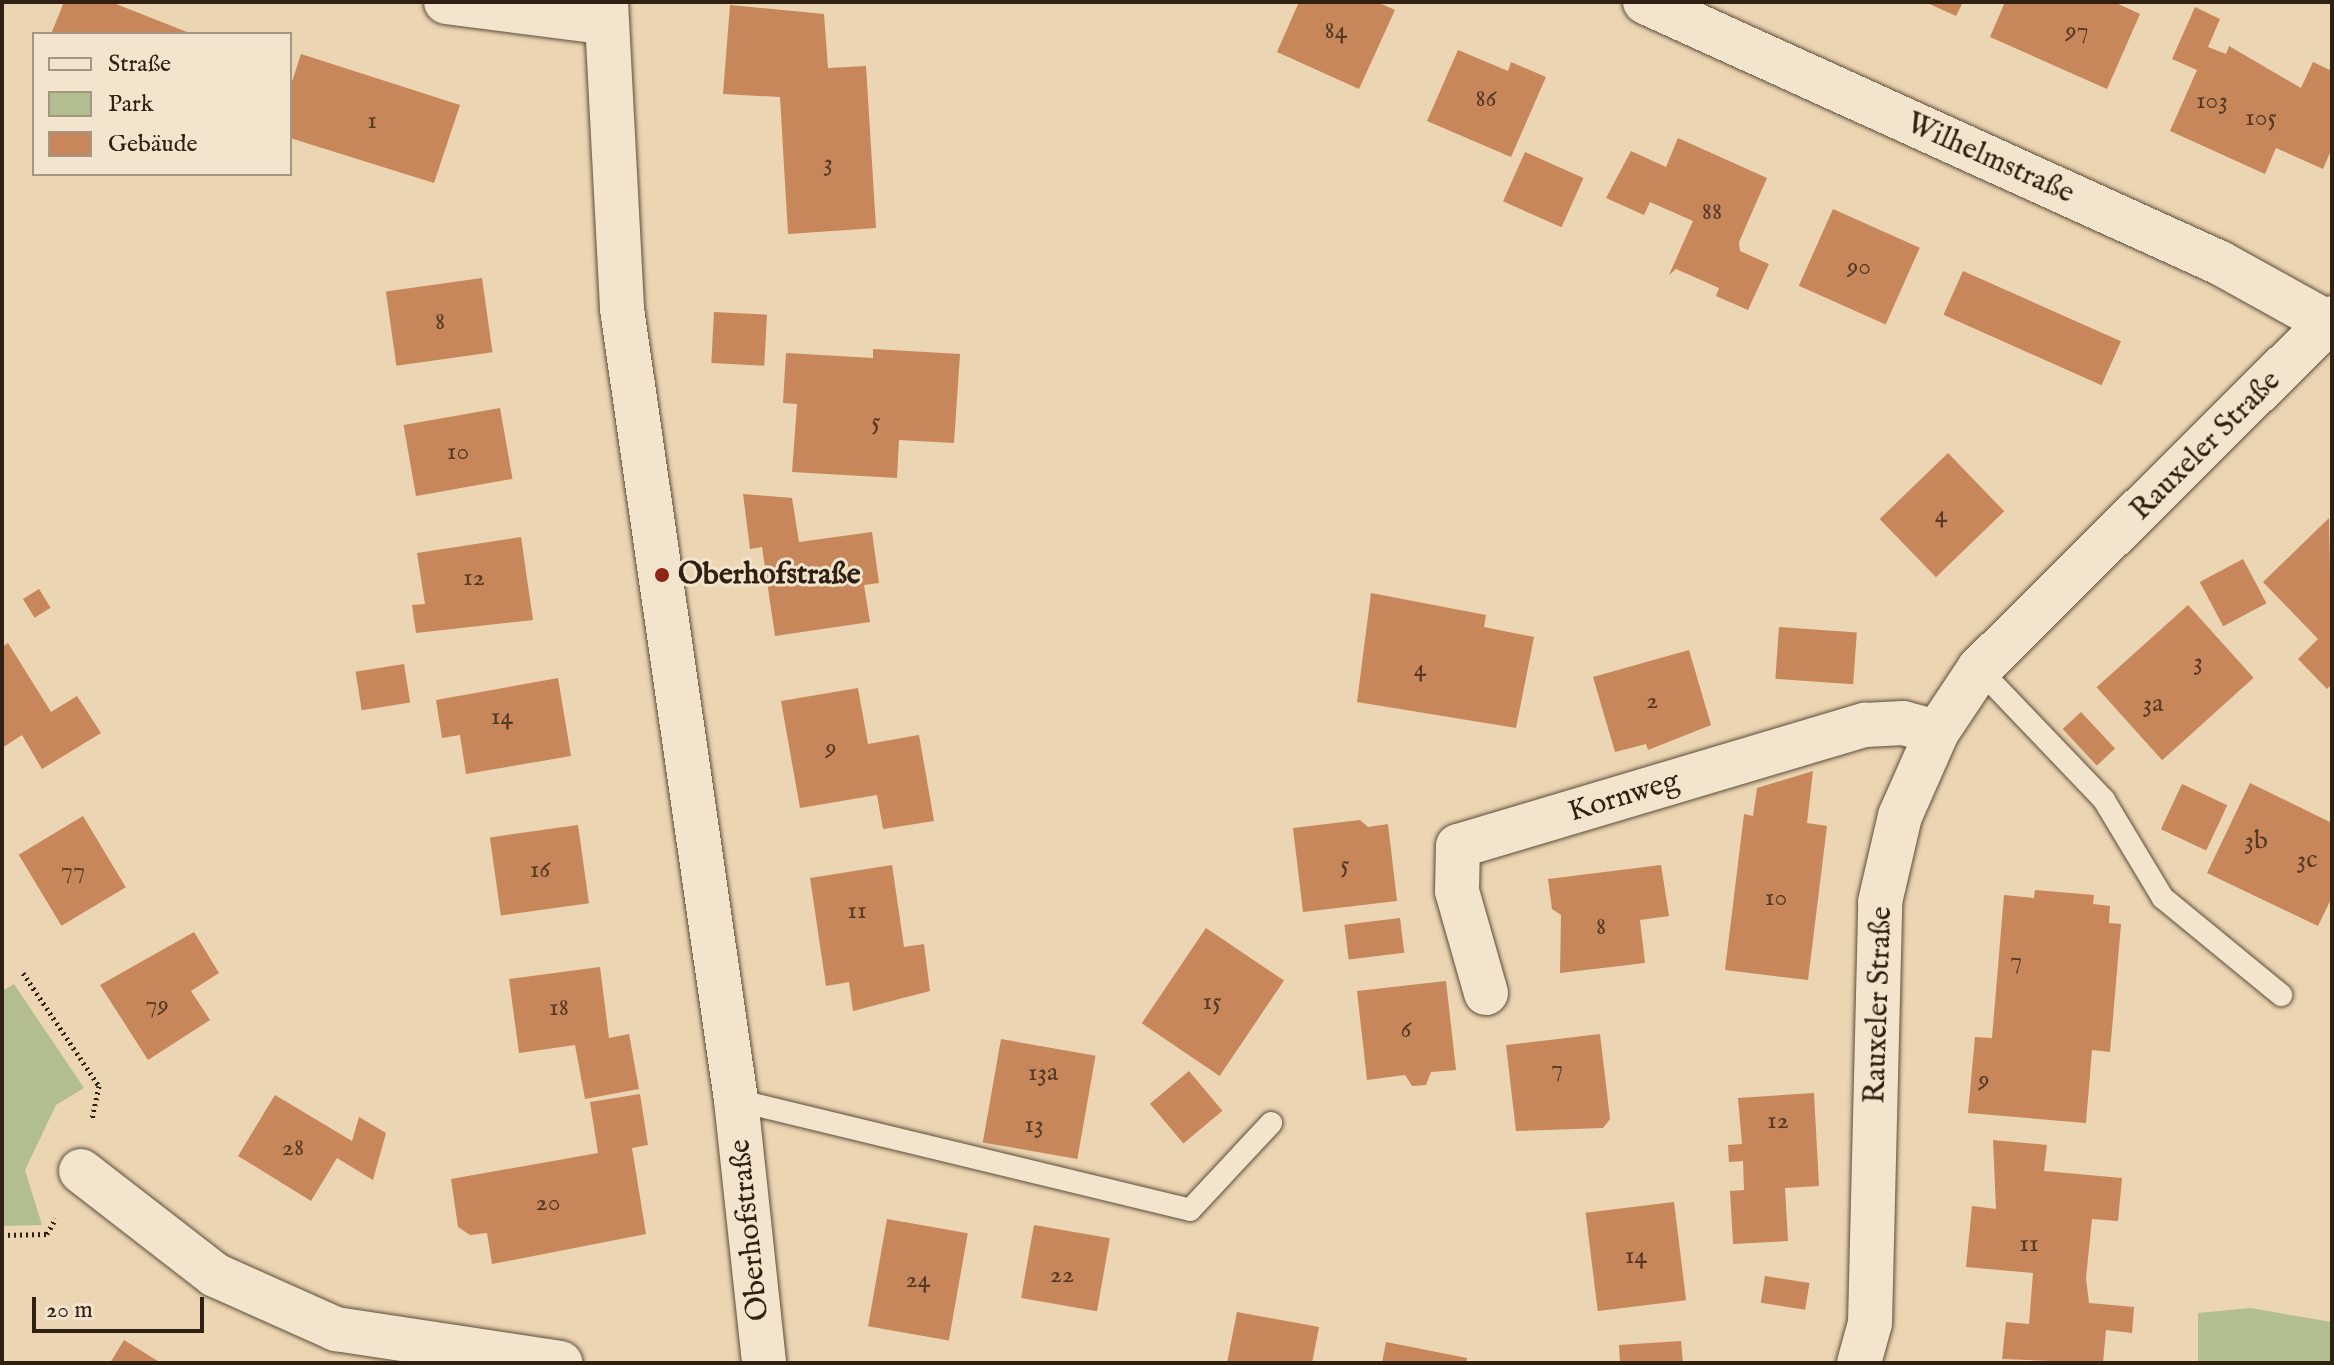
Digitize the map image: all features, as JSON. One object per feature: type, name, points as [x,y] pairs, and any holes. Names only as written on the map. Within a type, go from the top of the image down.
[{"type":"street","points":[[446,2],[604,12]]},
{"type":"street","name":"Wilhelmstraße","points":[[1645,2],[2220,263],[2331,321]]},
{"type":"street","name":"Oberhofstraße","points":[[604,12],[622,309],[736,1100],[764,1363]]},
{"type":"street","name":"Rauxeler Straße","points":[[1859,1363],[1870,1323],[1880,902],[1900,816],[1937,732],[1979,669],[2331,321]]},
{"type":"street","name":"Kornweg","points":[[1486,993],[1457,891],[1458,846],[1865,725],[1903,723],[1937,732]]},
{"type":"street","points":[[81,1171],[215,1275],[336,1329],[560,1363]]},
{"type":"lane","points":[[1979,669],[2104,800],[2163,898],[2281,995]]},
{"type":"lane","points":[[736,1100],[1190,1210],[1271,1123]]},
{"type":"path","points":[[23,973],[99,1086],[81,1171]]},
{"type":"green space","points":[[14,984],[84,1088],[56,1105],[25,1170],[42,1225],[2,1226],[2,991]]},
{"type":"green space","points":[[2250,1308],[2332,1322],[2332,1363],[2198,1363],[2198,1313]]},
{"type":"building","points":[[64,2],[111,2],[187,32],[52,32]]},
{"type":"building","points":[[1299,2],[1377,2],[1395,10],[1359,89],[1277,52]]},
{"type":"building","points":[[1925,2],[1963,2],[1956,16]]},
{"type":"building","points":[[2005,2],[2114,2],[2140,14],[2107,89],[1990,37]]},
{"type":"building","points":[[730,5],[824,14],[828,68],[866,66],[876,228],[788,234],[780,97],[723,94]]},
{"type":"building","points":[[2195,7],[2220,19],[2208,47],[2226,54],[2229,46],[2301,88],[2313,62],[2332,71],[2332,148],[2323,169],[2276,148],[2265,174],[2170,131],[2197,70],[2172,59]]},
{"type":"building","points":[[1458,50],[1508,71],[1511,62],[1546,77],[1511,157],[1427,121]]},
{"type":"building","points":[[301,54],[460,105],[434,183],[292,139],[292,82]]},
{"type":"building","points":[[1678,138],[1767,178],[1739,242],[1740,251],[1769,264],[1748,310],[1716,296],[1719,288],[1676,269],[1669,275],[1693,221],[1650,202],[1644,215],[1606,198],[1631,151],[1666,167]]},
{"type":"building","points":[[1525,152],[1583,178],[1562,227],[1503,201]]},
{"type":"building","points":[[1833,209],[1920,248],[1886,324],[1799,286]]},
{"type":"building","points":[[1963,271],[2121,341],[2102,385],[1943,315]]},
{"type":"building","points":[[482,278],[492,352],[396,366],[386,291]]},
{"type":"building","points":[[714,312],[767,315],[764,366],[711,363]]},
{"type":"building","points":[[873,349],[960,354],[954,443],[899,440],[897,478],[792,472],[797,404],[783,403],[786,353],[873,358]]},
{"type":"building","points":[[500,408],[513,479],[416,496],[403,425]]},
{"type":"building","points":[[1948,453],[2004,511],[1936,577],[1880,519]]},
{"type":"building","points":[[743,494],[792,498],[799,542],[872,532],[879,583],[864,585],[870,622],[775,636],[762,547],[750,549]]},
{"type":"building","points":[[2329,518],[2332,684],[2327,689],[2298,659],[2318,639],[2263,582]]},
{"type":"building","points":[[521,537],[533,620],[416,633],[412,605],[425,604],[417,553]]},
{"type":"building","points":[[2243,559],[2266,603],[2223,626],[2200,582]]},
{"type":"building","points":[[39,589],[51,608],[35,618],[23,599]]},
{"type":"building","points":[[1371,593],[1486,615],[1484,627],[1534,637],[1516,728],[1357,702]]},
{"type":"building","points":[[2188,605],[2254,678],[2162,760],[2097,687]]},
{"type":"building","points":[[1779,627],[1857,632],[1853,684],[1775,679]]},
{"type":"building","points":[[8,643],[51,712],[77,696],[101,733],[42,769],[22,735],[2,748],[2,647]]},
{"type":"building","points":[[1689,650],[1711,725],[1648,750],[1646,744],[1615,752],[1593,677]]},
{"type":"building","points":[[404,664],[410,703],[362,710],[356,672]]},
{"type":"building","points":[[558,678],[571,756],[466,774],[460,735],[442,738],[436,700]]},
{"type":"building","points":[[858,688],[868,744],[919,735],[934,821],[883,829],[877,795],[800,808],[781,701]]},
{"type":"building","points":[[2081,712],[2115,749],[2097,766],[2063,729]]},
{"type":"building","points":[[1813,771],[1807,823],[1827,826],[1808,980],[1725,970],[1744,814],[1753,816],[1757,788]]},
{"type":"building","points":[[2250,783],[2332,823],[2332,897],[2318,926],[2207,873]]},
{"type":"building","points":[[2182,784],[2227,805],[2206,850],[2161,829]]},
{"type":"building","points":[[83,816],[126,887],[61,926],[19,855]]},
{"type":"building","points":[[1360,820],[1368,827],[1388,824],[1397,901],[1303,912],[1293,828]]},
{"type":"building","points":[[578,825],[589,903],[501,916],[490,837]]},
{"type":"building","points":[[892,865],[904,947],[924,944],[930,991],[853,1011],[849,982],[826,986],[810,878]]},
{"type":"building","points":[[1661,865],[1669,916],[1640,920],[1645,963],[1560,973],[1561,915],[1552,909],[1548,879]]},
{"type":"building","points":[[2035,890],[2094,895],[2093,904],[2110,906],[2109,923],[2121,924],[2110,1052],[2092,1050],[2086,1123],[1968,1113],[1975,1037],[1992,1038],[2004,895],[2034,898]]},
{"type":"building","points":[[1400,918],[1404,953],[1349,960],[1344,925]]},
{"type":"building","points":[[1206,928],[1284,981],[1220,1076],[1142,1023]]},
{"type":"building","points":[[194,932],[219,973],[191,991],[210,1020],[148,1060],[100,985]]},
{"type":"building","points":[[600,967],[609,1038],[629,1034],[639,1089],[585,1099],[575,1045],[519,1053],[509,979]]},
{"type":"building","points":[[1446,981],[1456,1070],[1431,1072],[1426,1085],[1412,1086],[1405,1075],[1367,1080],[1357,991]]},
{"type":"building","points":[[1600,1034],[1610,1119],[1603,1128],[1516,1131],[1506,1045]]},
{"type":"building","points":[[1001,1039],[1096,1056],[1077,1159],[983,1142]]},
{"type":"building","points":[[1189,1071],[1222,1111],[1183,1144],[1150,1104]]},
{"type":"building","points":[[1814,1093],[1819,1186],[1785,1188],[1788,1241],[1733,1244],[1730,1191],[1744,1190],[1743,1161],[1729,1162],[1728,1145],[1742,1144],[1738,1098]]},
{"type":"building","points":[[640,1094],[648,1145],[632,1148],[646,1234],[492,1264],[487,1233],[470,1235],[458,1227],[451,1179],[598,1153],[590,1102]]},
{"type":"building","points":[[275,1095],[352,1141],[359,1117],[386,1133],[373,1180],[337,1158],[311,1201],[238,1156]]},
{"type":"building","points":[[1993,1140],[2047,1145],[2044,1171],[2122,1178],[2118,1221],[2092,1219],[2086,1278],[2089,1303],[2134,1307],[2132,1333],[2106,1330],[2103,1363],[2002,1359],[2006,1322],[2029,1324],[2033,1273],[1966,1267],[1972,1206],[1996,1209]]},
{"type":"building","points":[[1674,1202],[1686,1300],[1598,1311],[1586,1213]]},
{"type":"building","points":[[887,1219],[968,1233],[949,1341],[868,1326]]},
{"type":"building","points":[[1034,1225],[1110,1238],[1097,1311],[1021,1298]]},
{"type":"building","points":[[1765,1276],[1809,1283],[1805,1310],[1761,1303]]},
{"type":"building","points":[[1237,1312],[1319,1327],[1312,1363],[1227,1363]]},
{"type":"building","points":[[124,1340],[161,1363],[110,1363]]},
{"type":"building","points":[[1681,1341],[1683,1363],[1620,1363],[1619,1345]]},
{"type":"building","points":[[1386,1342],[1467,1358],[1466,1363],[1382,1363]]},
{"type":"place","name":"Oberhofstraße","points":[[662,575]]}]
